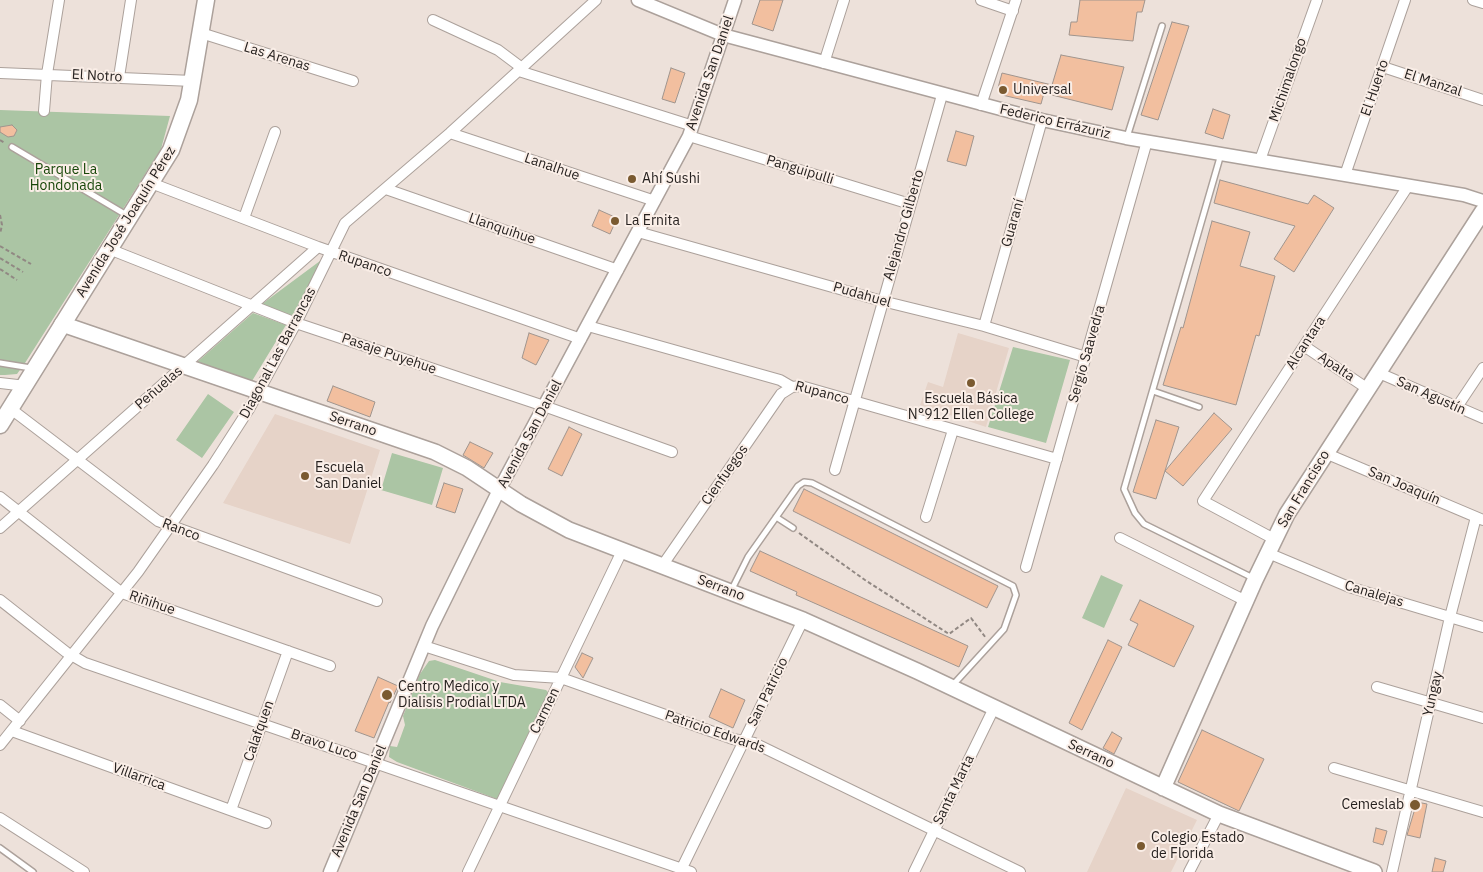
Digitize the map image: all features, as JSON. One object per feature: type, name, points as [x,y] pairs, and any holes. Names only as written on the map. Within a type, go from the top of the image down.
[{"type":"main road","name":"Avenida José Joaquín Pérez","points":[[0,426],[130,218],[178,135],[193,81],[206,0]]},
{"type":"main road","name":"San Francisco","points":[[1162,788],[1271,546],[1325,453],[1483,211]]},
{"type":"main road","name":"Serrano","points":[[62,324],[434,452],[467,468],[557,525],[803,620],[951,687],[1219,814],[1374,872]]},
{"type":"street","points":[[44,111],[46,74],[59,0]]},
{"type":"street","points":[[119,78],[131,0]]},
{"type":"street","name":"Diagonal Las Barrancas","points":[[0,745],[122,593],[171,527],[227,444],[296,323],[345,223],[521,70],[596,0]]},
{"type":"street","name":"Federico Errázuriz","points":[[638,0],[723,35],[1042,120],[1126,138],[1464,195],[1483,201]]},
{"type":"street","name":"Avenida San Daniel","points":[[330,872],[424,646],[499,490],[691,131],[735,0]]},
{"type":"street","points":[[824,63],[844,0]]},
{"type":"street","points":[[980,0],[1012,10]]},
{"type":"street","points":[[981,105],[1016,0]]},
{"type":"street","name":"Michimalongo","points":[[1260,160],[1317,0]]},
{"type":"street","name":"El Huerto","points":[[1345,175],[1383,67],[1404,0]]},
{"type":"street","points":[[1474,0],[1483,3]]},
{"type":"street","name":"Panguipulli","points":[[433,20],[498,50],[521,70],[691,131],[910,204]]},
{"type":"street","name":"Las Arenas","points":[[201,33],[353,81]]},
{"type":"street","name":"El Manzal","points":[[1383,67],[1483,100]]},
{"type":"street","name":"El Notro","points":[[0,73],[193,81]]},
{"type":"street","name":"Alejandro Gilberto","points":[[835,470],[942,94]]},
{"type":"street","name":"Guaraní","points":[[984,326],[1042,120]]},
{"type":"street","points":[[244,218],[275,132]]},
{"type":"street","name":"Lanalhue","points":[[450,133],[655,201]]},
{"type":"street","name":"Sergio Saavedra","points":[[1026,567],[1147,141]]},
{"type":"street","name":"Rupanco","points":[[151,183],[331,252],[581,339]]},
{"type":"street","name":"Alcantara","points":[[1203,500],[1408,186]]},
{"type":"street","name":"Llanquihue","points":[[386,188],[618,270]]},
{"type":"street","name":"Pudahuel","points":[[638,232],[882,302],[984,326],[1086,357]]},
{"type":"street","name":"Peñuelas","points":[[0,528],[318,247]]},
{"type":"street","name":"Pasaje Puyehue","points":[[109,249],[296,323],[544,406],[672,452]]},
{"type":"street","name":"Rupanco","points":[[588,326],[780,380],[792,387],[801,386],[1057,460]]},
{"type":"street","name":"Apalta","points":[[1304,346],[1368,389]]},
{"type":"street","points":[[1457,407],[1483,368]]},
{"type":"street","name":"San Agustín","points":[[1379,373],[1483,418]]},
{"type":"street","points":[[0,383],[26,386]]},
{"type":"street","name":"Cienfuegos","points":[[662,566],[781,394],[792,387]]},
{"type":"street","name":"Ranco","points":[[11,409],[153,518],[171,527],[377,601]]},
{"type":"street","points":[[926,517],[952,430]]},
{"type":"street","name":"San Joaquín","points":[[1325,453],[1480,519]]},
{"type":"street","name":"Riñihue","points":[[0,496],[122,593],[330,666]]},
{"type":"street","name":"Canalejas","points":[[1203,500],[1271,546],[1349,587],[1483,627]]},
{"type":"street","name":"Yungay","points":[[1392,872],[1450,617],[1480,519]]},
{"type":"street","points":[[1120,538],[1246,601]]},
{"type":"street","name":"Carmen","points":[[468,872],[622,550]]},
{"type":"street","name":"Bravo Luco","points":[[0,600],[72,655],[90,664],[684,871]]},
{"type":"street","name":"San Patricio","points":[[684,871],[803,620]]},
{"type":"street","name":"Patricio Edwards","points":[[424,646],[514,675],[561,678],[744,742],[754,743],[1020,872]]},
{"type":"street","name":"Calafquen","points":[[231,810],[288,651]]},
{"type":"street","points":[[1377,687],[1483,718]]},
{"type":"street","points":[[0,705],[20,721]]},
{"type":"street","name":"Santa Marta","points":[[914,872],[994,708]]},
{"type":"street","name":"Villarrica","points":[[12,731],[266,823]]},
{"type":"street","points":[[1334,768],[1483,812]]},
{"type":"street","points":[[1189,872],[1219,814]]},
{"type":"street","points":[[0,818],[84,872]]},
{"type":"lane","points":[[1126,138],[1162,26]]},
{"type":"lane","points":[[12,147],[130,218]]},
{"type":"lane","points":[[1221,154],[1125,482],[1126,495],[1135,513],[1144,524],[1255,580]]},
{"type":"lane","points":[[0,363],[36,368]]},
{"type":"lane","points":[[1153,391],[1199,407]]},
{"type":"lane","points":[[731,592],[748,557],[798,486],[808,482],[1010,584],[1015,590],[1015,599],[1004,629],[992,645],[951,687]]},
{"type":"lane","points":[[776,517],[793,528]]},
{"type":"lane","points":[[0,848],[33,872]]},
{"type":"path","points":[[0,215],[0,234]]},
{"type":"path","points":[[0,246],[30,264]]},
{"type":"path","points":[[0,258],[23,272]]},
{"type":"path","points":[[0,269],[17,280]]},
{"type":"path","points":[[793,528],[865,580],[949,634],[971,618],[992,645]]},
{"type":"shaded area","points":[[958,333],[1009,348],[986,427],[920,405],[928,382],[943,387]]},
{"type":"shaded area","name":"Escuela San Daniel","points":[[275,414],[380,450],[350,544],[223,503]]},
{"type":"shaded area","name":"Colegio Estado de Florida","points":[[1126,788],[1197,820],[1171,872],[1087,872]]},
{"type":"green space","name":"Parque La Hondonada","points":[[0,110],[170,116],[161,149],[25,363],[17,374],[5,375],[0,375]]},
{"type":"green space","points":[[324,258],[292,316],[262,304]]},
{"type":"green space","points":[[253,313],[286,325],[252,381],[196,363]]},
{"type":"green space","points":[[1013,347],[1070,360],[1046,443],[988,427]]},
{"type":"green space","points":[[208,394],[234,412],[202,458],[176,440]]},
{"type":"green space","points":[[392,453],[443,468],[432,505],[381,490]]},
{"type":"green space","points":[[1101,575],[1123,585],[1104,628],[1082,618]]},
{"type":"green space","points":[[435,660],[500,682],[546,690],[549,693],[497,799],[397,762],[389,757],[390,746],[397,747],[405,725],[403,716],[420,674],[429,661]]},
{"type":"building","points":[[760,0],[783,0],[773,31],[752,24]]},
{"type":"building","points":[[1080,0],[1145,0],[1142,12],[1137,12],[1133,41],[1069,35],[1071,22],[1077,22]]},
{"type":"building","points":[[1172,22],[1189,26],[1158,120],[1141,115]]},
{"type":"building","points":[[1061,55],[1124,67],[1112,110],[1044,93],[1041,104],[1002,95],[998,88],[1002,73],[1052,85]]},
{"type":"building","points":[[671,68],[685,73],[675,103],[662,99]]},
{"type":"building","points":[[1213,109],[1230,115],[1223,139],[1205,133]]},
{"type":"building","points":[[12,125],[17,130],[14,136],[8,137],[0,132],[0,127]]},
{"type":"building","points":[[956,131],[974,136],[966,166],[947,161]]},
{"type":"building","points":[[1220,180],[1308,204],[1314,195],[1334,208],[1294,272],[1274,259],[1295,226],[1214,203]]},
{"type":"building","points":[[599,210],[617,218],[610,234],[592,226]]},
{"type":"building","points":[[1212,221],[1250,232],[1240,266],[1275,276],[1259,336],[1256,335],[1236,405],[1163,385],[1181,327],[1183,328]]},
{"type":"building","points":[[529,333],[549,340],[536,365],[522,358]]},
{"type":"building","points":[[333,386],[375,402],[370,417],[327,401]]},
{"type":"building","points":[[1214,413],[1232,429],[1183,486],[1165,471]]},
{"type":"building","points":[[1156,420],[1179,427],[1156,499],[1133,492]]},
{"type":"building","points":[[569,427],[582,434],[562,476],[548,469]]},
{"type":"building","points":[[470,442],[493,453],[484,468],[463,455]]},
{"type":"building","points":[[444,483],[463,489],[455,513],[436,507]]},
{"type":"building","points":[[804,489],[998,586],[987,608],[793,511]]},
{"type":"building","points":[[760,551],[968,646],[959,667],[796,595],[797,592],[750,571]]},
{"type":"building","points":[[1140,600],[1194,626],[1174,667],[1128,645],[1138,624],[1130,620]]},
{"type":"building","points":[[1108,640],[1122,647],[1082,730],[1069,723]]},
{"type":"building","points":[[582,653],[593,658],[583,678],[575,667]]},
{"type":"building","points":[[378,677],[398,686],[374,738],[355,731]]},
{"type":"building","points":[[721,689],[745,700],[733,728],[709,717]]},
{"type":"building","points":[[1202,730],[1264,759],[1239,811],[1178,782]]},
{"type":"building","points":[[1112,732],[1122,738],[1114,754],[1103,748]]},
{"type":"building","points":[[1417,802],[1427,804],[1420,838],[1407,835]]},
{"type":"building","points":[[1376,828],[1387,831],[1383,845],[1373,842]]},
{"type":"building","points":[[1435,858],[1446,861],[1443,872],[1432,872]]},
{"type":"place","name":"Universal","points":[[1003,90]]},
{"type":"place","name":"Ahí Sushi","points":[[632,179]]},
{"type":"place","name":"La Ernita","points":[[615,221]]},
{"type":"place","name":"Escuela Básica N°912 Ellen College","points":[[971,383]]},
{"type":"place","name":"Escuela San Daniel","points":[[305,476]]},
{"type":"place","name":"Centro Medico y Dialisis Prodial LTDA","points":[[387,695]]},
{"type":"place","name":"Cemeslab","points":[[1415,805]]},
{"type":"place","name":"Colegio Estado de Florida","points":[[1141,846]]}]
